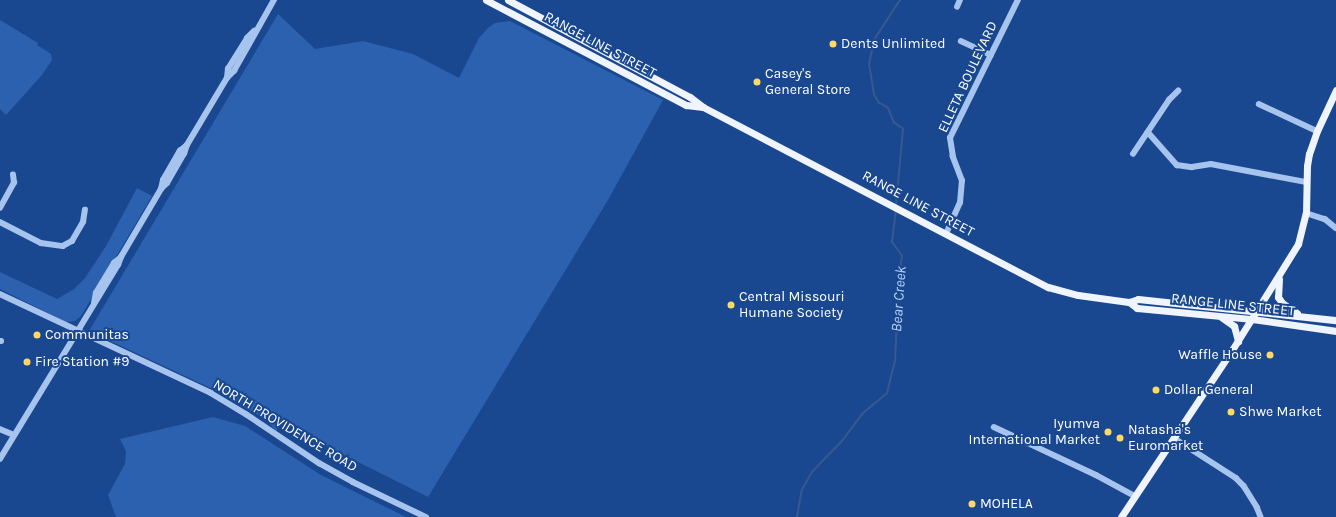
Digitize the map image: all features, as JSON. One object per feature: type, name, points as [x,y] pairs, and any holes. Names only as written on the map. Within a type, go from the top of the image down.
[{"type":"main road","name":"RANGE LINE STREET","points":[[508,0],[690,97],[703,107],[861,188],[1048,287],[1078,295],[1129,302],[1138,299],[1301,315],[1336,320]]},
{"type":"main road","name":"RANGE LINE STREET","points":[[489,1],[686,105],[703,107]]},
{"type":"main road","points":[[489,1],[510,6],[551,28],[562,29]]},
{"type":"main road","points":[[1121,517],[1238,341],[1298,244],[1306,213],[1306,182],[1309,154],[1317,131],[1336,90]]},
{"type":"main road","points":[[1280,275],[1277,286],[1278,297],[1282,304],[1301,315]]},
{"type":"main road","name":"RANGE LINE STREET","points":[[1129,302],[1137,308],[1252,319],[1336,331]]},
{"type":"main road","points":[[1219,316],[1234,326],[1238,341]]},
{"type":"street","points":[[0,459],[118,265],[121,257],[161,189],[163,180],[180,151],[187,145],[227,78],[234,71],[274,0]]},
{"type":"street","points":[[957,7],[960,0]]},
{"type":"street","name":"ELLETA BOULEVARD","points":[[946,234],[960,203],[962,181],[952,157],[950,138],[1018,0]]},
{"type":"street","points":[[961,42],[991,55]]},
{"type":"street","points":[[1133,154],[1169,100],[1178,91]]},
{"type":"street","points":[[1259,104],[1317,131]]},
{"type":"street","points":[[1148,132],[1177,165],[1192,167],[1211,164],[1306,182]]},
{"type":"street","points":[[0,208],[14,183],[13,175]]},
{"type":"street","points":[[0,222],[41,243],[63,246],[72,241],[83,222],[85,210]]},
{"type":"street","points":[[1306,213],[1325,219],[1336,228]]},
{"type":"street","name":"NORTH PROVIDENCE ROAD","points":[[0,294],[210,393],[246,414],[319,463],[353,482],[426,517]]},
{"type":"street","points":[[994,428],[1096,475],[1135,496]]},
{"type":"street","points":[[0,429],[14,435]]},
{"type":"street","points":[[1174,438],[1236,478],[1244,486],[1257,507],[1261,517]]},
{"type":"shaded area","points":[[278,14],[315,49],[363,41],[413,54],[459,78],[479,38],[495,23],[510,21],[663,100],[608,200],[428,497],[332,449],[284,418],[276,431],[265,419],[217,391],[89,331]]},
{"type":"shaded area","points":[[0,20],[38,43],[37,45],[51,54],[52,60],[42,75],[6,115],[0,109]]},
{"type":"shaded area","points":[[137,188],[152,196],[81,316],[75,321],[66,322],[0,289],[0,272],[57,299],[74,289],[85,278],[106,246]]},
{"type":"shaded area","points":[[213,417],[245,426],[321,475],[406,517],[116,517],[108,495],[125,464],[126,451],[120,439]]},
{"type":"waterway","name":"Bear Creek","points":[[896,205],[903,129],[894,123],[888,108],[879,103],[874,95],[869,65],[874,40],[900,0]]},
{"type":"waterway","name":"Bear Creek","points":[[797,517],[802,490],[812,472],[842,441],[862,414],[887,393],[895,362],[899,280],[902,256],[892,242],[896,211]]},
{"type":"place","name":"Dents Unlimited","points":[[833,44]]},
{"type":"place","name":"Casey's General Store","points":[[757,82]]},
{"type":"place","name":"Central Missouri Humane Society","points":[[731,305]]},
{"type":"place","name":"Communitas","points":[[37,335]]},
{"type":"place","name":"Waffle House","points":[[1270,355]]},
{"type":"place","name":"Fire Station #9","points":[[27,362]]},
{"type":"place","name":"Dollar General","points":[[1156,390]]},
{"type":"place","name":"Shwe Market","points":[[1231,412]]},
{"type":"place","name":"Iyumva International Market","points":[[1108,432]]},
{"type":"place","name":"Natasha's Euromarket","points":[[1120,438]]},
{"type":"place","name":"MOHELA","points":[[972,504]]}]
